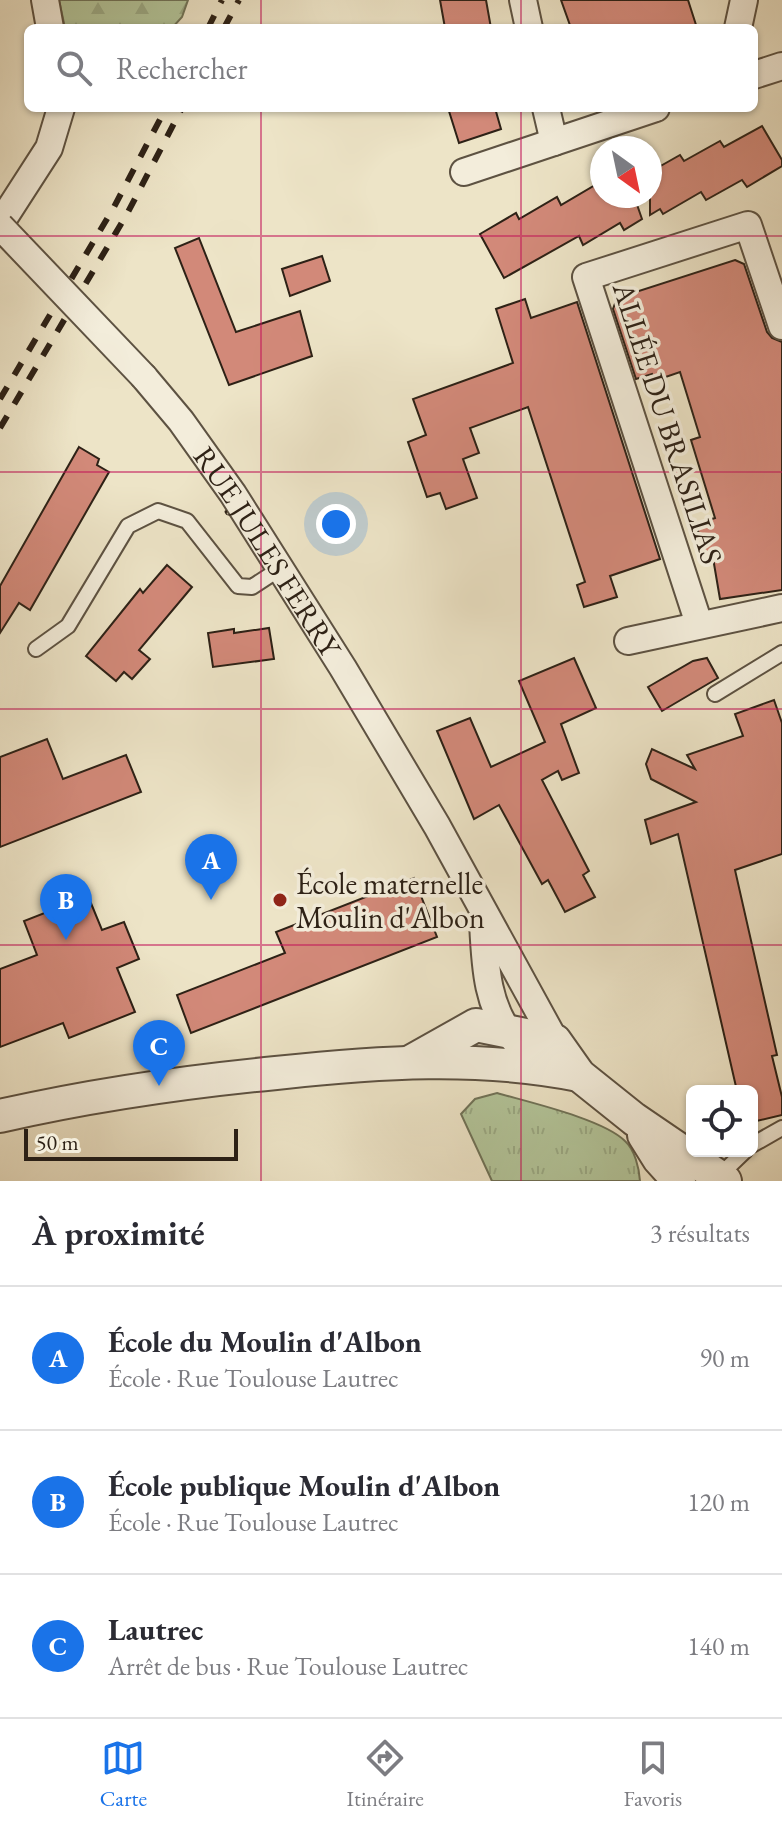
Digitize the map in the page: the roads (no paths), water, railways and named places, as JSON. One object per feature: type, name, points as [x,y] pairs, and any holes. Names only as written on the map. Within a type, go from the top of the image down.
[{"type":"street","points":[[45,0],[49,24]]},
{"type":"street","points":[[523,0],[528,24]]},
{"type":"street","points":[[739,24],[744,0]]},
{"type":"street","points":[[758,74],[782,66]]},
{"type":"street","points":[[0,225],[49,148],[60,112]]},
{"type":"street","points":[[547,112],[554,142]]},
{"type":"street","points":[[464,172],[644,112]]},
{"type":"street","name":"RUE JULES FERRY","points":[[0,225],[144,377],[203,452],[281,568],[437,826],[526,993],[546,1054],[579,1075],[634,1119],[689,1173]]},
{"type":"street","name":"ALLÉE DU BRASILIAS","points":[[699,624],[586,277],[748,225],[782,326]]},
{"type":"street","points":[[628,641],[782,608]]},
{"type":"street","name":"RUE JULES FERRY","points":[[482,913],[488,979],[493,1005],[504,1029]]},
{"type":"street","points":[[462,1062],[504,1029],[526,993]]},
{"type":"street","points":[[412,1061],[476,1025],[504,1029],[546,1054]]},
{"type":"street","points":[[0,1116],[159,1086],[412,1061],[462,1062],[546,1054]]},
{"type":"lane","points":[[36,649],[68,626],[128,526],[158,511],[187,521],[238,586],[252,587],[281,568]]},
{"type":"lane","points":[[715,694],[782,653]]},
{"type":"lane","points":[[758,1142],[782,1128]]},
{"type":"lane","points":[[689,1173],[730,1157]]},
{"type":"railway","points":[[210,24],[222,0]]},
{"type":"railway","points":[[226,24],[239,0]]},
{"type":"railway","points":[[0,399],[114,207],[164,112]]},
{"type":"railway","points":[[0,428],[127,214],[180,112]]},
{"type":"place","name":"École du Moulin d'Albon","points":[[211,900]]},
{"type":"place","name":"École maternelle Moulin d'Albon","points":[[280,900]]},
{"type":"place","name":"École publique Moulin d'Albon","points":[[66,940]]},
{"type":"place","name":"Lautrec","points":[[159,1086]]}]
